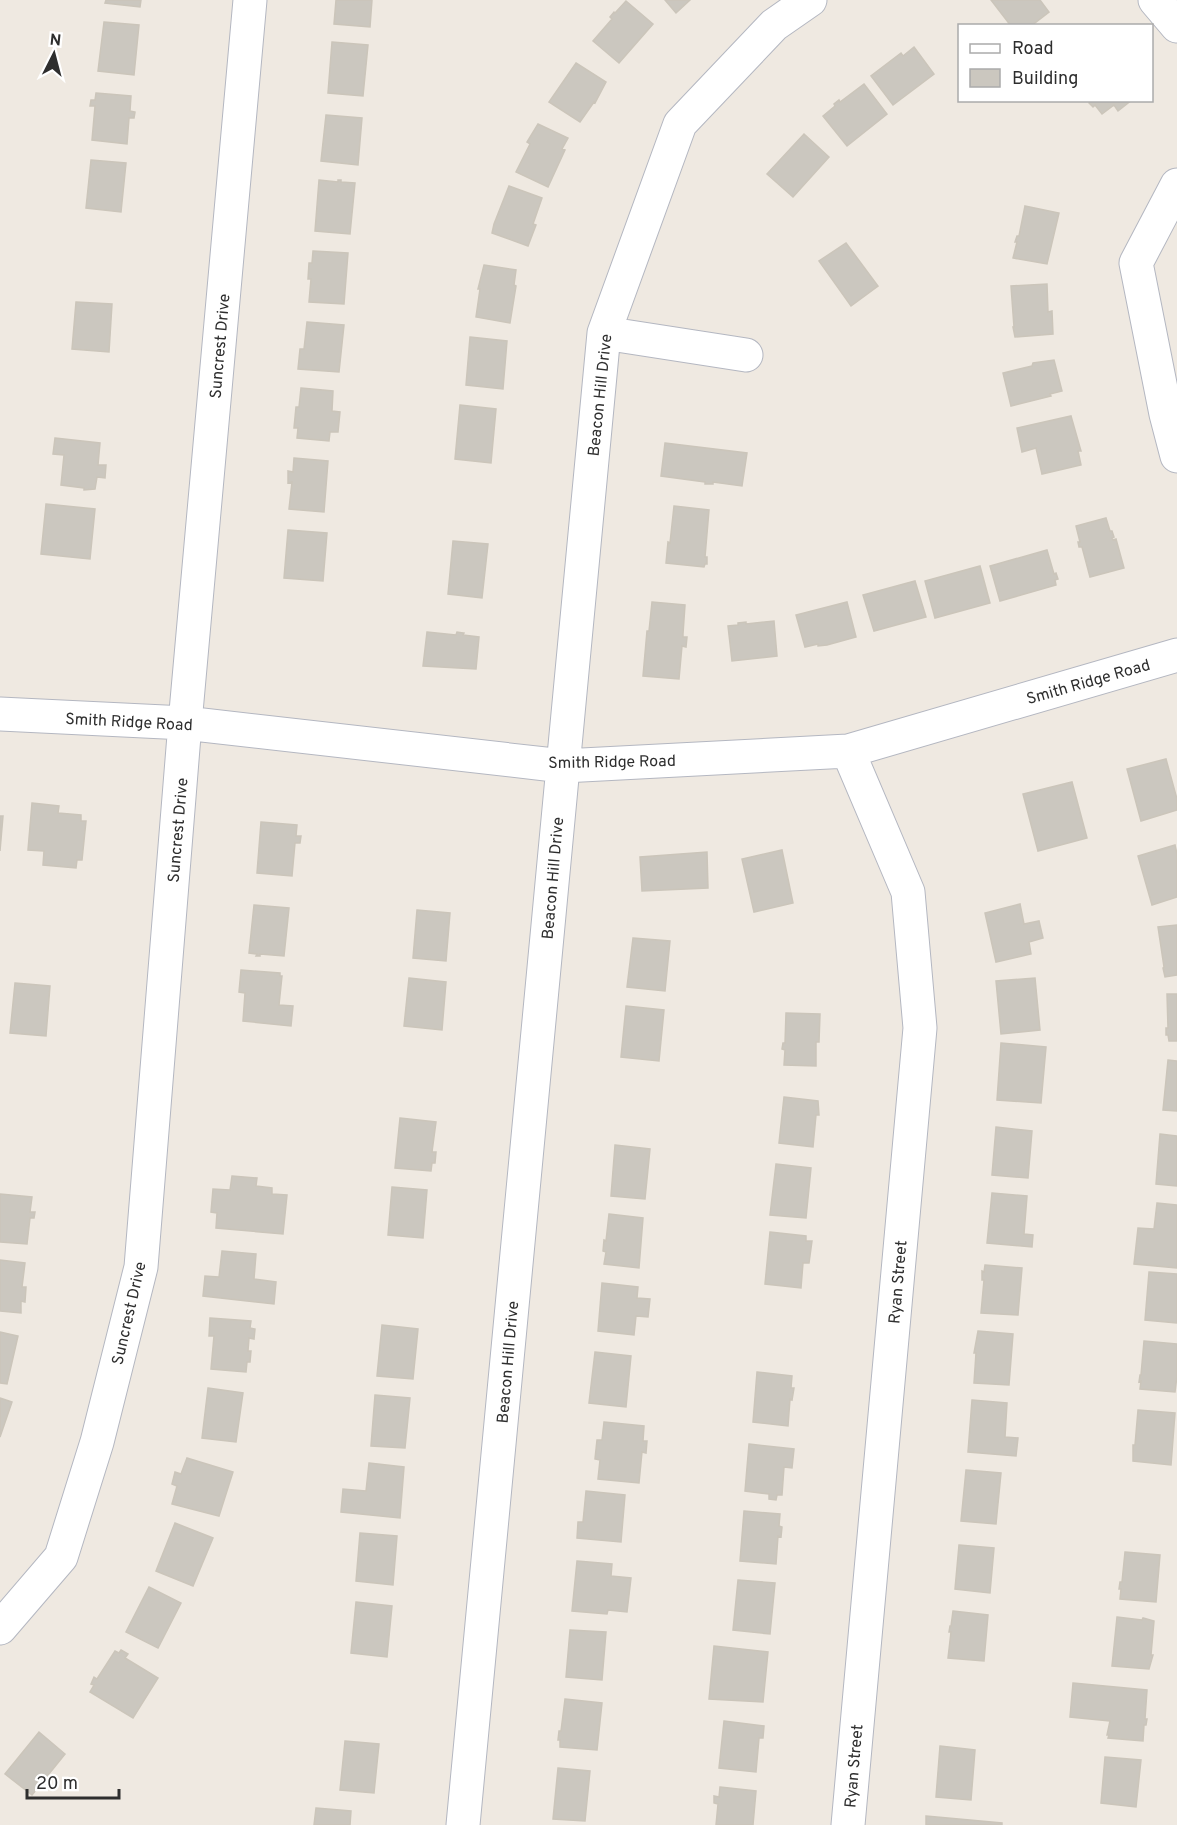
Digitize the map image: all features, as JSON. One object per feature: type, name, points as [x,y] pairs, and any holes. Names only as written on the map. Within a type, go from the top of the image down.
[{"type":"street","name":"Suncrest Drive","points":[[0,1628],[61,1557],[97,1442],[141,1267],[185,723],[250,0]]},
{"type":"street","name":"Beacon Hill Drive","points":[[463,1825],[604,333],[680,124],[774,25],[810,0]]},
{"type":"street","points":[[1155,0],[1177,26]]},
{"type":"street","points":[[1177,185],[1136,263],[1166,414],[1177,456]]},
{"type":"street","points":[[604,333],[746,355]]},
{"type":"street","name":"Smith Ridge Road","points":[[0,714],[185,723],[563,766],[848,751],[1177,655]]},
{"type":"street","name":"Ryan Street","points":[[848,751],[908,892],[920,1028],[848,1825]]},
{"type":"building","points":[[106,0],[141,0],[140,7],[105,3]]},
{"type":"building","points":[[336,0],[372,0],[370,27],[334,24]]},
{"type":"building","points":[[665,0],[690,0],[676,13]]},
{"type":"building","points":[[991,0],[1040,0],[1049,12],[1034,24],[1009,24]]},
{"type":"building","points":[[626,1],[653,24],[619,63],[593,41],[612,19],[610,17],[614,12]]},
{"type":"building","points":[[104,22],[139,25],[134,75],[98,71]]},
{"type":"building","points":[[332,42],[368,45],[363,96],[328,93]]},
{"type":"building","points":[[914,47],[934,74],[893,105],[871,76],[901,53],[903,56]]},
{"type":"building","points":[[576,63],[606,82],[595,103],[580,122],[549,102]]},
{"type":"building","points":[[864,84],[887,114],[847,146],[823,116],[839,100],[840,102]]},
{"type":"building","points":[[96,93],[131,96],[130,111],[135,112],[134,118],[129,118],[127,144],[92,140],[95,106],[90,106],[91,100],[95,100]]},
{"type":"building","points":[[1129,102],[1118,111],[1114,105],[1102,114],[1095,105],[1093,107],[1089,103]]},
{"type":"building","points":[[326,115],[362,118],[358,165],[321,161]]},
{"type":"building","points":[[538,124],[568,138],[548,187],[516,172],[530,144],[527,142]]},
{"type":"building","points":[[804,134],[829,157],[793,197],[767,174]]},
{"type":"building","points":[[91,160],[126,163],[121,212],[86,208]]},
{"type":"building","points":[[319,180],[338,182],[341,180],[341,182],[355,183],[350,234],[315,231]]},
{"type":"building","points":[[509,186],[542,198],[528,246],[492,233]]},
{"type":"building","points":[[1025,206],[1059,213],[1047,264],[1013,258]]},
{"type":"building","points":[[846,243],[878,286],[851,306],[819,261]]},
{"type":"building","points":[[313,251],[348,253],[344,304],[309,302],[311,279],[308,279],[309,263],[312,263]]},
{"type":"building","points":[[484,265],[516,270],[510,323],[476,317],[480,289],[478,289]]},
{"type":"building","points":[[1047,284],[1048,312],[1052,311],[1053,334],[1015,337],[1011,286]]},
{"type":"building","points":[[76,302],[112,304],[109,352],[72,349]]},
{"type":"building","points":[[307,322],[344,325],[339,372],[298,369],[300,349],[304,349]]},
{"type":"building","points":[[470,337],[507,341],[503,389],[466,385]]},
{"type":"building","points":[[1054,360],[1062,391],[1011,406],[1003,373],[1032,366],[1033,363]]},
{"type":"building","points":[[301,388],[333,391],[332,411],[340,412],[338,432],[330,432],[329,441],[297,438],[298,428],[294,428]]},
{"type":"building","points":[[460,405],[496,409],[491,463],[455,459]]},
{"type":"building","points":[[1071,416],[1081,451],[1078,451],[1081,465],[1042,474],[1036,448],[1022,452],[1017,428]]},
{"type":"building","points":[[55,438],[100,443],[98,465],[106,465],[105,478],[97,477],[95,489],[84,490],[84,488],[61,485],[64,455],[53,454]]},
{"type":"building","points":[[665,443],[747,453],[742,486],[713,482],[713,484],[705,484],[705,482],[661,476]]},
{"type":"building","points":[[294,458],[328,461],[324,512],[289,509],[292,482],[288,483],[288,471],[293,472]]},
{"type":"building","points":[[46,504],[95,509],[90,559],[41,554]]},
{"type":"building","points":[[674,506],[709,510],[705,557],[707,557],[707,564],[704,567],[666,563]]},
{"type":"building","points":[[1106,518],[1114,537],[1112,538],[1116,539],[1124,568],[1090,577],[1082,547],[1079,547],[1076,526]]},
{"type":"building","points":[[288,530],[327,533],[323,581],[284,578]]},
{"type":"building","points":[[453,541],[488,544],[482,598],[448,594]]},
{"type":"building","points":[[1047,550],[1054,574],[1056,573],[1058,579],[1055,580],[1056,585],[1000,601],[990,566]]},
{"type":"building","points":[[980,566],[990,603],[935,618],[925,581]]},
{"type":"building","points":[[915,581],[926,617],[874,631],[863,595]]},
{"type":"building","points":[[652,602],[685,605],[683,637],[687,637],[686,647],[682,646],[679,679],[643,676]]},
{"type":"building","points":[[847,602],[856,637],[827,645],[818,646],[818,644],[805,647],[796,615]]},
{"type":"building","points":[[774,621],[777,656],[732,661],[728,626],[746,622],[746,624]]},
{"type":"building","points":[[427,632],[456,635],[457,632],[479,637],[476,669],[423,666]]},
{"type":"building","points":[[1166,759],[1177,799],[1177,810],[1141,821],[1127,769]]},
{"type":"building","points":[[1072,782],[1087,838],[1038,851],[1023,794]]},
{"type":"building","points":[[32,803],[59,806],[58,813],[81,815],[81,821],[86,821],[82,860],[77,860],[76,868],[43,865],[44,851],[28,850]]},
{"type":"building","points":[[0,816],[3,816],[0,851]]},
{"type":"building","points":[[261,822],[297,825],[296,836],[301,836],[300,843],[295,843],[292,876],[257,873]]},
{"type":"building","points":[[1175,845],[1177,897],[1152,905],[1138,856]]},
{"type":"building","points":[[782,850],[793,903],[754,912],[742,859]]},
{"type":"building","points":[[707,852],[708,888],[642,891],[640,857]]},
{"type":"building","points":[[1020,904],[1024,924],[1039,921],[1043,938],[1029,942],[1031,954],[996,962],[985,913]]},
{"type":"building","points":[[254,905],[289,908],[284,956],[260,954],[256,956],[257,954],[249,953]]},
{"type":"building","points":[[417,910],[450,913],[446,961],[413,958]]},
{"type":"building","points":[[1177,925],[1177,975],[1165,977],[1158,927]]},
{"type":"building","points":[[633,938],[670,941],[665,991],[627,987]]},
{"type":"building","points":[[241,970],[280,973],[282,976],[279,1005],[293,1006],[291,1026],[243,1021],[245,993],[239,992]]},
{"type":"building","points":[[409,978],[446,982],[442,1030],[404,1026]]},
{"type":"building","points":[[1035,978],[1040,1030],[1001,1034],[996,981]]},
{"type":"building","points":[[15,983],[50,986],[46,1036],[10,1033]]},
{"type":"building","points":[[1167,994],[1177,994],[1177,1041],[1169,1041],[1166,1035],[1166,1028],[1168,1028]]},
{"type":"building","points":[[626,1006],[664,1010],[659,1061],[621,1057]]},
{"type":"building","points":[[786,1013],[820,1014],[819,1042],[816,1042],[816,1066],[784,1065],[785,1050],[782,1049],[785,1043]]},
{"type":"building","points":[[1001,1043],[1046,1047],[1041,1103],[997,1100]]},
{"type":"building","points":[[1168,1060],[1177,1061],[1177,1111],[1163,1110]]},
{"type":"building","points":[[784,1097],[818,1101],[819,1115],[816,1115],[813,1147],[779,1143]]},
{"type":"building","points":[[400,1118],[436,1122],[432,1152],[436,1152],[435,1163],[432,1163],[431,1171],[395,1168]]},
{"type":"building","points":[[996,1127],[1032,1131],[1028,1178],[992,1175]]},
{"type":"building","points":[[1160,1134],[1177,1136],[1177,1186],[1156,1184]]},
{"type":"building","points":[[615,1145],[650,1149],[645,1199],[611,1196]]},
{"type":"building","points":[[776,1164],[811,1168],[806,1218],[770,1215]]},
{"type":"building","points":[[232,1176],[257,1178],[256,1186],[272,1188],[272,1194],[287,1195],[283,1234],[216,1228],[217,1213],[211,1212],[213,1189],[230,1190]]},
{"type":"building","points":[[392,1187],[427,1190],[423,1238],[388,1235]]},
{"type":"building","points":[[992,1193],[1027,1196],[1024,1234],[1033,1235],[1032,1247],[987,1243]]},
{"type":"building","points":[[0,1194],[32,1197],[30,1212],[35,1212],[34,1218],[30,1218],[27,1244],[0,1242]]},
{"type":"building","points":[[1157,1203],[1177,1205],[1177,1268],[1134,1264],[1138,1228],[1154,1229]]},
{"type":"building","points":[[609,1214],[643,1218],[639,1268],[604,1264],[606,1252],[603,1251],[604,1240],[606,1241]]},
{"type":"building","points":[[770,1232],[806,1236],[806,1241],[812,1241],[809,1263],[803,1263],[801,1288],[765,1284]]},
{"type":"building","points":[[222,1251],[256,1254],[254,1279],[276,1282],[274,1304],[203,1296],[205,1276],[219,1277]]},
{"type":"building","points":[[0,1260],[25,1263],[22,1287],[26,1287],[25,1302],[21,1301],[21,1313],[0,1311]]},
{"type":"building","points":[[985,1265],[1022,1268],[1018,1315],[981,1313],[984,1280],[982,1280],[982,1271],[984,1272]]},
{"type":"building","points":[[1149,1272],[1177,1274],[1177,1323],[1145,1320]]},
{"type":"building","points":[[602,1283],[638,1287],[637,1298],[650,1299],[648,1317],[636,1316],[634,1335],[598,1331]]},
{"type":"building","points":[[210,1318],[251,1321],[250,1328],[255,1329],[254,1339],[249,1338],[248,1351],[251,1351],[246,1372],[211,1369],[214,1336],[209,1336]]},
{"type":"building","points":[[382,1325],[418,1329],[413,1379],[377,1376]]},
{"type":"building","points":[[978,1331],[1013,1334],[1009,1385],[974,1383],[976,1353],[974,1353]]},
{"type":"building","points":[[0,1332],[18,1336],[7,1384],[0,1383]]},
{"type":"building","points":[[1144,1341],[1177,1344],[1175,1392],[1140,1389]]},
{"type":"building","points":[[595,1352],[631,1356],[626,1407],[589,1403]]},
{"type":"building","points":[[757,1372],[792,1376],[791,1388],[794,1388],[792,1400],[790,1399],[788,1426],[753,1422]]},
{"type":"building","points":[[208,1388],[243,1393],[236,1442],[202,1438]]},
{"type":"building","points":[[375,1395],[410,1398],[405,1448],[371,1446]]},
{"type":"building","points":[[0,1398],[12,1402],[0,1437]]},
{"type":"building","points":[[972,1400],[1007,1403],[1005,1437],[1018,1438],[1016,1456],[968,1452]]},
{"type":"building","points":[[1138,1410],[1175,1413],[1171,1465],[1133,1461]]},
{"type":"building","points":[[604,1422],[644,1426],[643,1441],[647,1441],[646,1453],[642,1452],[639,1483],[598,1479],[600,1460],[595,1459],[597,1440],[602,1440]]},
{"type":"building","points":[[749,1444],[794,1449],[792,1468],[784,1467],[782,1495],[777,1495],[776,1500],[769,1499],[769,1494],[745,1491]]},
{"type":"building","points":[[187,1458],[233,1472],[219,1516],[172,1504],[177,1486],[172,1484],[175,1472],[181,1474]]},
{"type":"building","points":[[369,1463],[404,1467],[400,1518],[341,1512],[343,1489],[366,1491]]},
{"type":"building","points":[[966,1470],[1001,1473],[996,1524],[961,1521]]},
{"type":"building","points":[[586,1491],[625,1495],[621,1542],[577,1538],[578,1522],[583,1522]]},
{"type":"building","points":[[744,1511],[780,1514],[779,1526],[782,1527],[781,1537],[778,1536],[776,1564],[740,1561]]},
{"type":"building","points":[[175,1523],[213,1538],[193,1586],[156,1571]]},
{"type":"building","points":[[360,1533],[397,1536],[393,1585],[356,1581]]},
{"type":"building","points":[[959,1545],[994,1548],[990,1593],[955,1589]]},
{"type":"building","points":[[1125,1552],[1160,1555],[1156,1602],[1120,1599],[1121,1589],[1119,1589],[1120,1582],[1122,1582]]},
{"type":"building","points":[[577,1561],[612,1564],[611,1576],[631,1578],[627,1612],[608,1610],[607,1614],[572,1611]]},
{"type":"building","points":[[738,1580],[775,1583],[770,1634],[733,1630]]},
{"type":"building","points":[[149,1587],[181,1603],[158,1648],[126,1632]]},
{"type":"building","points":[[356,1602],[392,1606],[387,1657],[351,1653]]},
{"type":"building","points":[[953,1611],[988,1615],[984,1661],[948,1658]]},
{"type":"building","points":[[1117,1617],[1142,1620],[1143,1618],[1154,1621],[1151,1655],[1153,1655],[1149,1669],[1112,1666]]},
{"type":"building","points":[[570,1630],[606,1632],[602,1680],[566,1677]]},
{"type":"building","points":[[714,1646],[768,1652],[763,1702],[709,1699]]},
{"type":"building","points":[[121,1650],[128,1654],[125,1658],[158,1678],[133,1718],[90,1692],[94,1685],[91,1684],[94,1677],[97,1679],[115,1651],[119,1653]]},
{"type":"building","points":[[1073,1683],[1147,1690],[1145,1719],[1147,1719],[1144,1725],[1143,1741],[1108,1738],[1110,1721],[1070,1717]]},
{"type":"building","points":[[565,1699],[602,1703],[597,1750],[560,1747],[560,1740],[558,1740]]},
{"type":"building","points":[[724,1721],[764,1726],[763,1738],[759,1738],[756,1772],[719,1768]]},
{"type":"building","points":[[39,1732],[65,1754],[32,1795],[5,1774]]},
{"type":"building","points":[[345,1741],[379,1744],[374,1793],[340,1790]]},
{"type":"building","points":[[940,1746],[975,1750],[971,1800],[936,1797]]},
{"type":"building","points":[[1105,1757],[1141,1760],[1136,1807],[1101,1803]]},
{"type":"building","points":[[558,1768],[590,1771],[585,1821],[553,1819]]},
{"type":"building","points":[[720,1787],[756,1791],[753,1825],[716,1825],[718,1804],[714,1803],[714,1796],[719,1797]]},
{"type":"building","points":[[316,1808],[351,1811],[350,1825],[314,1825]]},
{"type":"building","points":[[926,1816],[1002,1823],[1002,1825],[926,1825]]}]
